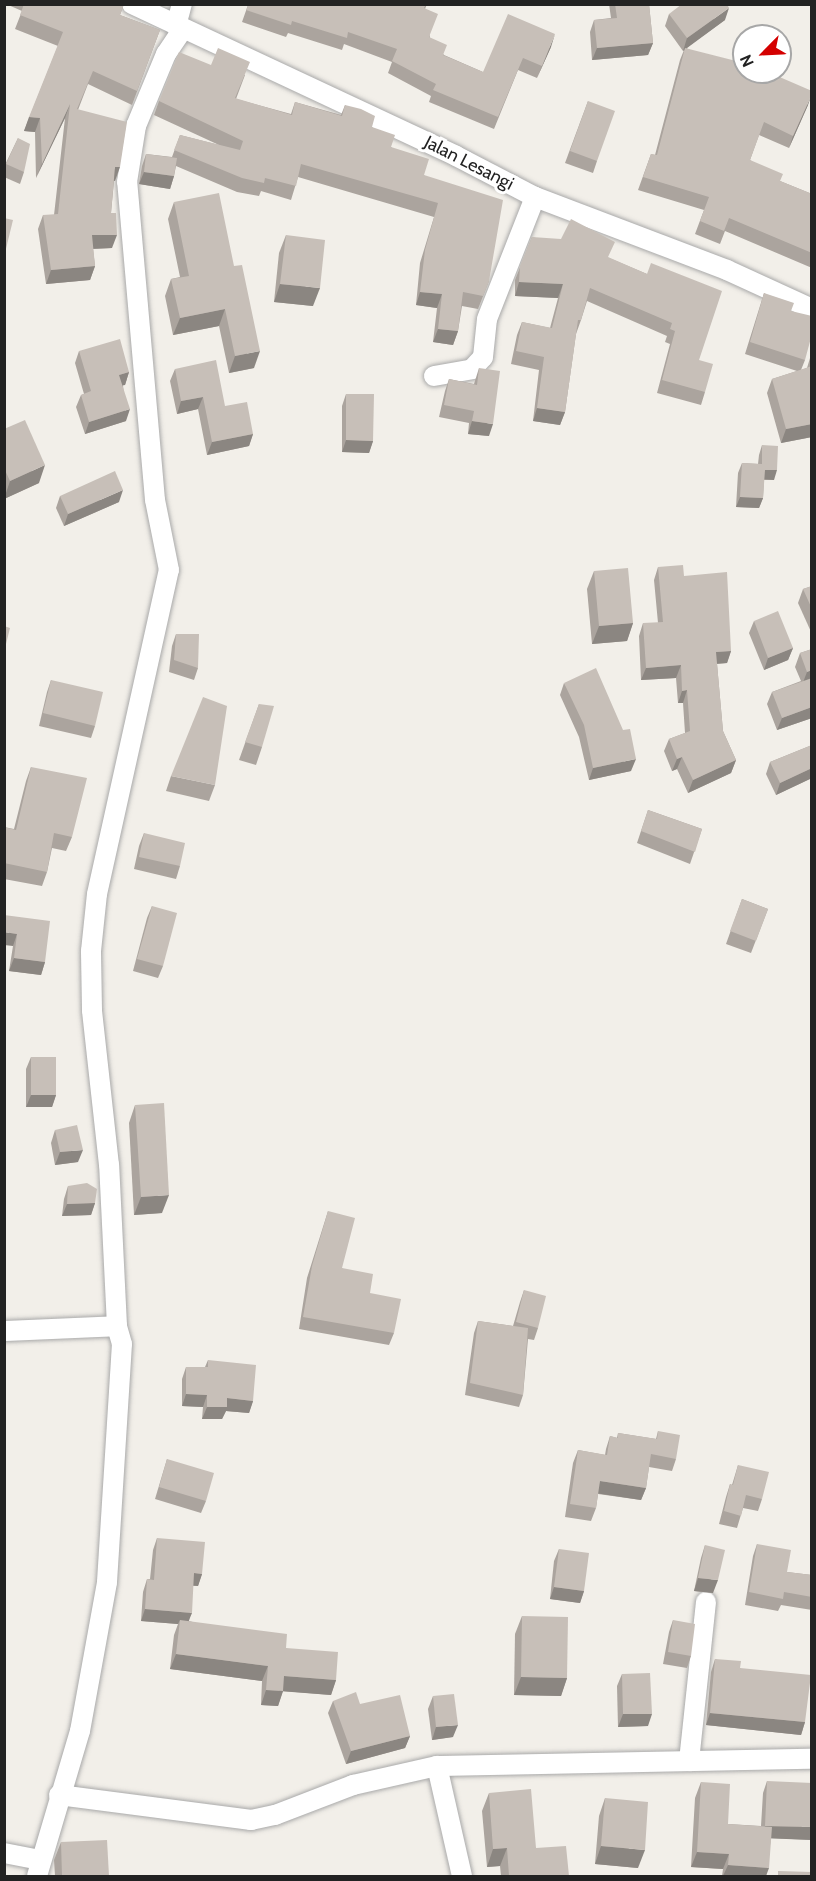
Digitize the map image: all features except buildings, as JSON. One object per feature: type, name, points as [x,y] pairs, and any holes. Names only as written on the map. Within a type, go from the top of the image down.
[{"type":"street","name":"Jalan Lesangi","points":[[132,4],[179,28],[342,101],[535,197],[728,270],[812,309]]},
{"type":"street","points":[[4,1853],[39,1868],[80,1731],[107,1582],[122,1344],[117,1326],[109,1165],[92,1010],[90,951],[97,894],[169,570],[155,500],[127,182],[136,126],[179,28],[182,4]]},
{"type":"street","points":[[434,376],[472,369],[483,357],[487,319],[535,197]]},
{"type":"street","points":[[4,1331],[117,1326]]},
{"type":"street","points":[[689,1761],[706,1602]]},
{"type":"street","points":[[59,1795],[251,1820],[275,1815],[353,1785],[437,1766],[812,1759]]},
{"type":"street","points":[[437,1766],[462,1876]]}]
